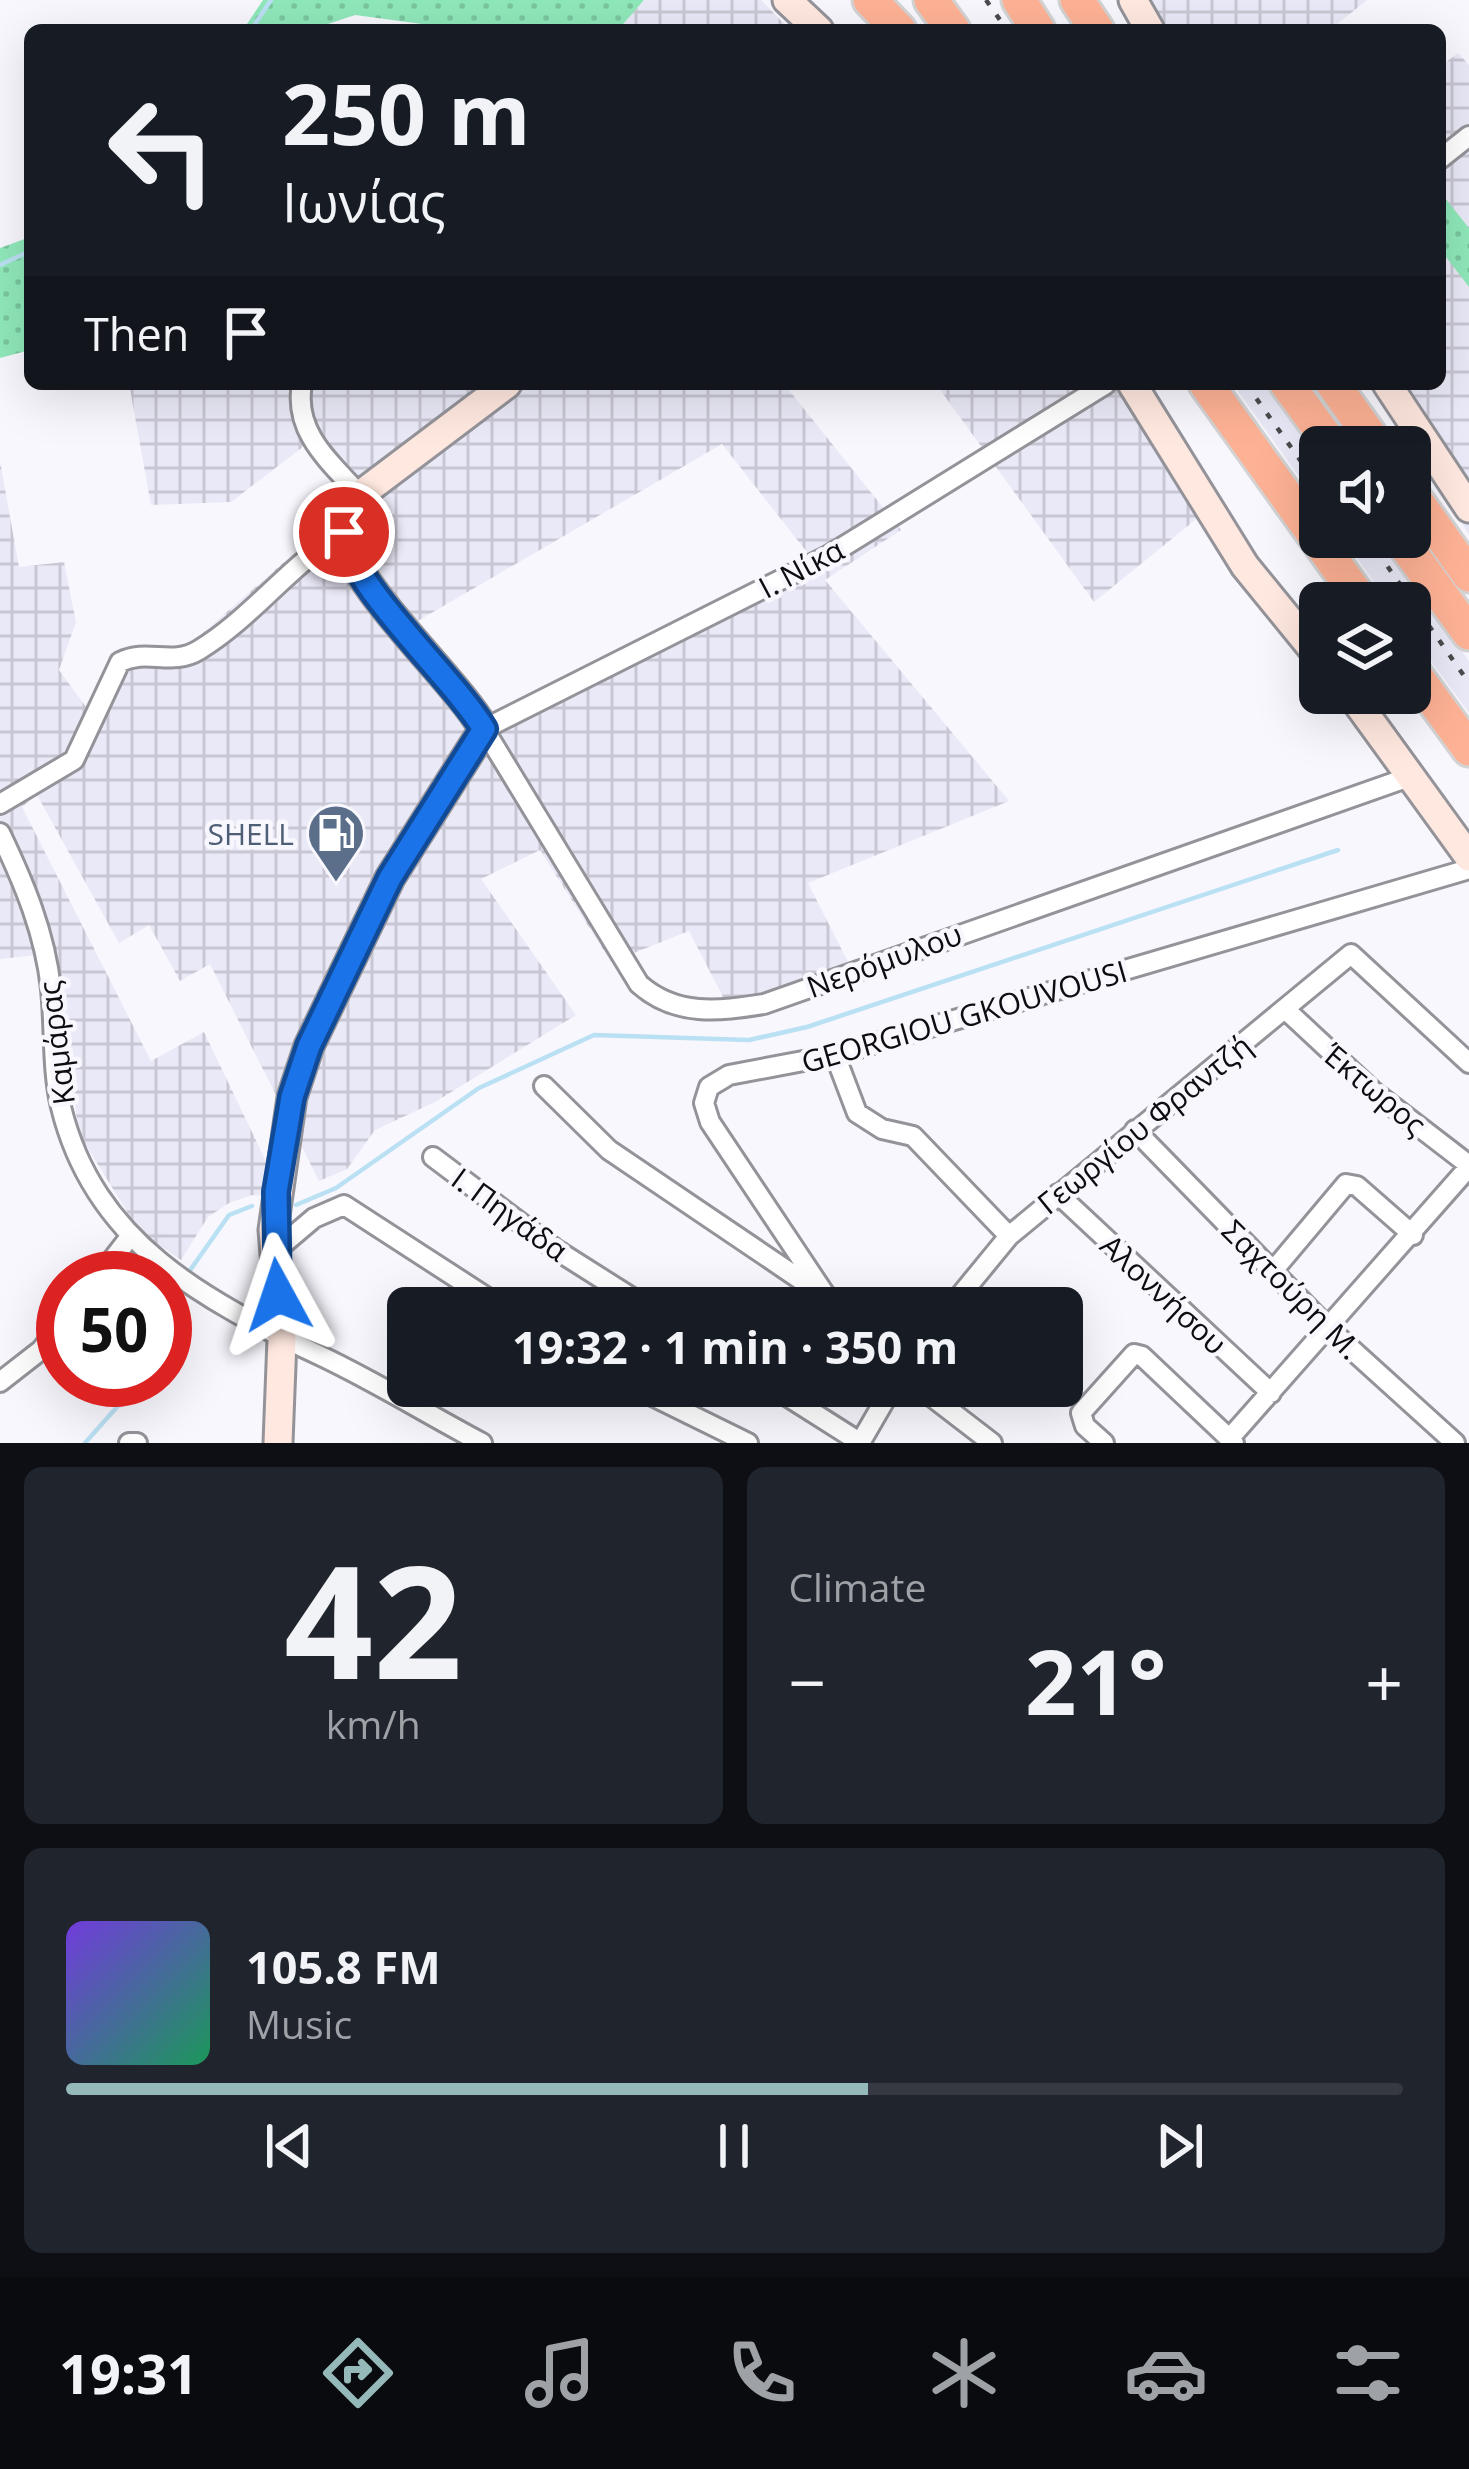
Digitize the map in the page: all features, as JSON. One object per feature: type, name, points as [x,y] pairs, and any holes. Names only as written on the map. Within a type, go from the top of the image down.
[{"type":"highway","points":[[870,0],[893,24]]},
{"type":"highway","points":[[1192,390],[1262,463]]},
{"type":"highway","points":[[1210,390],[1348,582]]},
{"type":"highway","points":[[1291,390],[1318,426]]},
{"type":"highway","points":[[1337,390],[1363,426]]},
{"type":"highway","points":[[1431,522],[1469,575]]},
{"type":"highway","points":[[1414,558],[1469,633]]},
{"type":"highway","points":[[1431,697],[1469,749]]},
{"type":"main road","points":[[788,0],[812,24]]},
{"type":"main road","points":[[285,1440],[274,1240],[276,1192],[292,1097],[309,1046],[390,878],[484,729],[466,699],[358,571],[344,532],[360,495],[499,390]]},
{"type":"main road","points":[[1136,390],[1245,566],[1299,632]]},
{"type":"main road","points":[[1392,390],[1469,508]]},
{"type":"main road","points":[[1366,714],[1469,857]]},
{"type":"street","points":[[302,390],[300,416],[306,431],[360,495]]},
{"type":"street","name":"Ι. Νίκα","points":[[484,729],[828,556],[1096,390]]},
{"type":"street","points":[[0,804],[74,760],[120,662],[142,654],[171,662],[204,647],[314,550],[344,532]]},
{"type":"street","name":"Νερόμυλου","points":[[484,729],[639,984],[675,1007],[716,1012],[820,986],[1019,910],[1412,776]]},
{"type":"street","name":"Καμάρας","points":[[0,833],[28,890],[41,938],[59,1102],[73,1149],[100,1203],[129,1238],[185,1280],[282,1339],[482,1443]]},
{"type":"street","name":"GEORGIOU GKOUVOUSI","points":[[819,1287],[710,1122],[704,1103],[709,1088],[729,1075],[835,1055],[1469,869]]},
{"type":"street","name":"Γεωργίου Φραντζή","points":[[967,1287],[1009,1236],[1351,954],[1469,1063]]},
{"type":"street","name":"Έκτωρος","points":[[1285,1009],[1374,1092],[1469,1166]]},
{"type":"street","points":[[835,1055],[857,1113],[882,1129],[913,1136],[1009,1236]]},
{"type":"street","points":[[544,1086],[609,1150],[807,1287]]},
{"type":"street","name":"Σαχτούρη Μ.","points":[[1135,1130],[1328,1328],[1455,1443]]},
{"type":"street","name":"Ι. Πηγάδα","points":[[434,1157],[615,1287]]},
{"type":"street","points":[[1104,1443],[1084,1426],[1082,1412],[1134,1354],[1142,1356],[1232,1441],[1469,1166]]},
{"type":"street","points":[[1272,1272],[1346,1184],[1357,1186],[1413,1234]]},
{"type":"street","name":"Αλοννήσου","points":[[1058,1194],[1271,1393]]},
{"type":"street","points":[[274,1240],[344,1205],[470,1287]]},
{"type":"street","points":[[119,1251],[129,1238]]},
{"type":"street","points":[[0,1382],[36,1354]]},
{"type":"street","points":[[675,1407],[748,1443]]},
{"type":"street","points":[[804,1407],[860,1443],[881,1407]]},
{"type":"street","points":[[945,1407],[992,1443]]},
{"type":"shaded area","points":[[644,0],[761,0],[784,24],[623,24]]},
{"type":"shaded area","points":[[1143,0],[1367,0],[1337,24],[1155,24]]},
{"type":"shaded area","points":[[1458,53],[1469,65],[1469,535],[1431,470],[1431,426],[1405,426],[1384,390],[1446,390],[1446,62]]},
{"type":"shaded area","points":[[130,390],[789,390],[901,530],[825,580],[1009,801],[808,883],[850,966],[752,1002],[724,999],[689,931],[611,962],[540,850],[481,879],[576,1015],[435,1102],[375,1130],[347,1169],[319,1181],[210,964],[180,981],[149,925],[119,943],[37,795],[22,807],[151,1061],[204,1032],[283,1197],[252,1195],[229,1203],[208,1217],[187,1251],[168,1251],[139,1231],[79,1134],[54,953],[0,959],[0,461],[19,567],[64,562],[76,622],[59,670],[100,726],[122,663],[165,666],[323,528],[341,519],[353,496],[308,443],[231,502],[151,505]],"holes":[[[722,444],[810,556],[484,717],[416,622]]]},
{"type":"shaded area","points":[[940,390],[1117,390],[1200,516],[1094,602]]},
{"type":"shaded area","points":[[1237,390],[1279,390],[1305,426],[1299,426],[1299,477]]},
{"type":"shaded area","points":[[1357,558],[1397,558],[1414,582],[1374,582]]},
{"type":"shaded area","points":[[1431,607],[1469,661],[1469,713],[1431,661]]},
{"type":"green space","points":[[263,0],[644,0],[623,24],[422,24],[355,15],[328,24],[247,24]]},
{"type":"green space","points":[[1446,199],[1469,228],[1469,287],[1446,257]]},
{"type":"green space","points":[[24,239],[24,352],[0,358],[0,248]]},
{"type":"waterway","points":[[255,24],[271,0]]},
{"type":"waterway","points":[[0,265],[24,254]]},
{"type":"waterway","points":[[296,1205],[336,1188],[479,1088],[594,1035],[749,1040],[807,1027],[1338,850]]},
{"type":"waterway","points":[[192,1267],[229,1215],[252,1206]]},
{"type":"waterway","points":[[85,1443],[117,1407]]},
{"type":"railway","points":[[986,0],[1003,24]]},
{"type":"railway","points":[[1250,390],[1299,458]]},
{"type":"railway","points":[[1382,558],[1469,683]]},
{"type":"place","name":"SHELL","points":[[336,884]]},
{"type":"route","points":[[278,1295],[273,1230],[276,1192],[292,1097],[309,1046],[390,878],[484,729],[466,699],[358,571],[344,532]]}]
